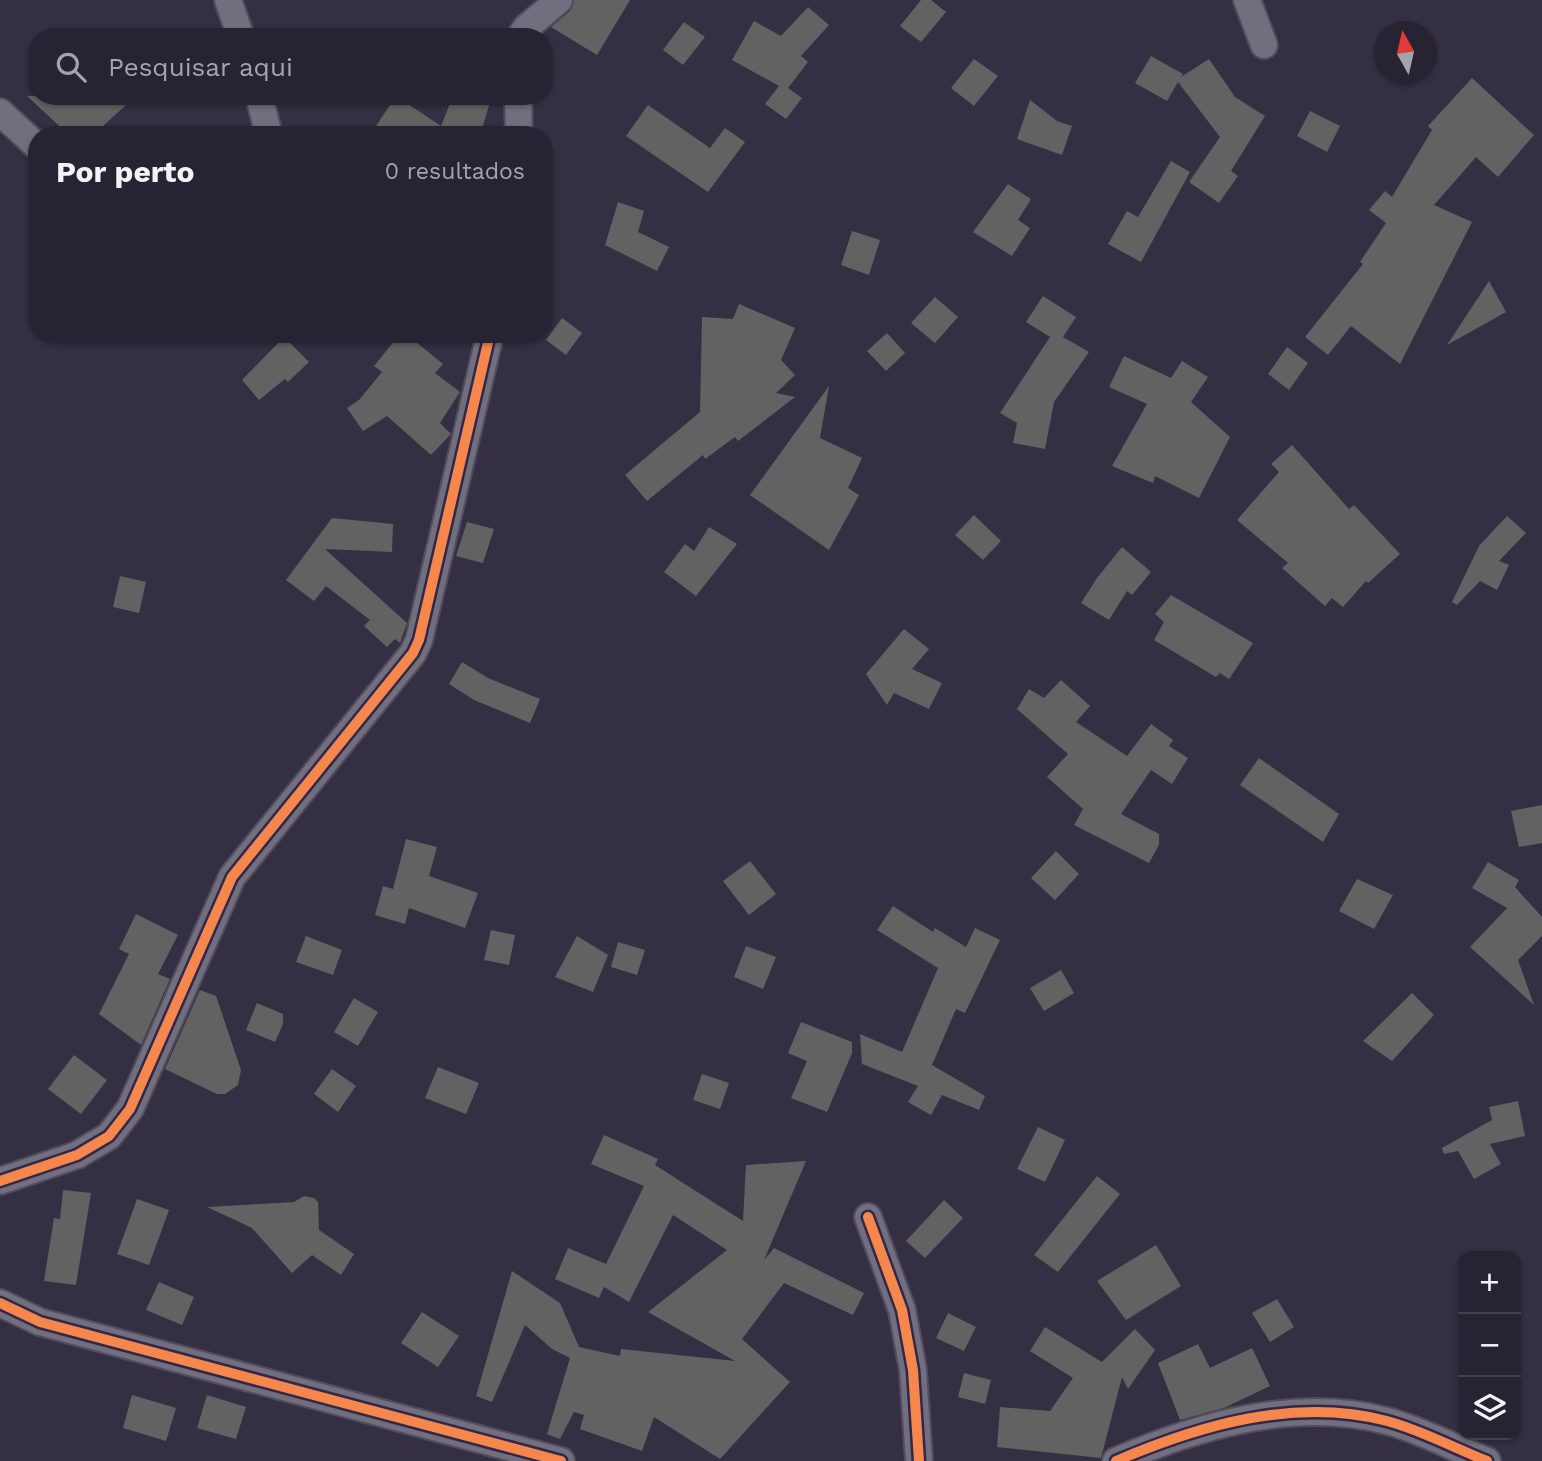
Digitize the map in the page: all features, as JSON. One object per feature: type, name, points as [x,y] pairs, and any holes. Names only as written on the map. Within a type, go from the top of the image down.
[{"type":"street","points":[[228,0],[238,28]]},
{"type":"street","points":[[526,28],[559,0]]},
{"type":"street","points":[[1247,0],[1264,46]]},
{"type":"street","points":[[261,105],[267,126]]},
{"type":"street","points":[[518,105],[519,126]]},
{"type":"street","points":[[0,112],[28,138]]},
{"type":"street","points":[[0,1181],[77,1155],[109,1136],[130,1109],[232,877],[413,653],[419,640],[488,343]]},
{"type":"street","points":[[868,1217],[902,1310],[913,1370],[919,1461]]},
{"type":"street","points":[[0,1303],[40,1322],[561,1461]]},
{"type":"street","points":[[1116,1461],[1162,1441],[1233,1420],[1311,1411],[1387,1421],[1487,1461]]},
{"type":"building","points":[[574,0],[630,0],[597,55],[551,27],[570,11]]},
{"type":"building","points":[[921,0],[931,0],[946,12],[921,42],[900,26]]},
{"type":"building","points":[[808,7],[829,25],[801,56],[808,62],[788,88],[802,98],[786,119],[765,104],[779,86],[732,60],[754,21],[781,36]]},
{"type":"building","points":[[684,22],[705,37],[683,65],[663,50]]},
{"type":"building","points":[[1151,56],[1183,74],[1181,77],[1209,59],[1235,97],[1265,116],[1231,171],[1238,176],[1219,203],[1189,182],[1220,137],[1178,82],[1167,101],[1135,83]]},
{"type":"building","points":[[974,59],[998,76],[974,106],[951,88]]},
{"type":"building","points":[[1472,78],[1534,135],[1498,177],[1476,157],[1434,205],[1472,222],[1400,364],[1351,326],[1328,355],[1305,337],[1363,264],[1360,262],[1386,223],[1369,210],[1385,191],[1392,197],[1432,130],[1428,126]]},
{"type":"building","points":[[1030,100],[1057,121],[1072,126],[1062,155],[1017,139]]},
{"type":"building","points":[[37,105],[126,105],[103,126],[59,126]]},
{"type":"building","points":[[390,105],[410,105],[441,126],[376,126]]},
{"type":"building","points":[[449,105],[489,105],[483,126],[441,126]]},
{"type":"building","points":[[648,105],[710,148],[725,128],[745,142],[708,192],[626,136]]},
{"type":"building","points":[[1310,111],[1340,126],[1327,152],[1297,136]]},
{"type":"building","points":[[1171,161],[1190,172],[1141,262],[1108,244],[1127,211],[1138,217]]},
{"type":"building","points":[[1008,184],[1031,199],[1018,220],[1030,228],[1012,256],[973,232]]},
{"type":"building","points":[[618,202],[644,211],[638,232],[669,247],[657,271],[605,245]]},
{"type":"building","points":[[852,231],[880,240],[869,275],[841,265]]},
{"type":"building","points":[[1489,281],[1506,312],[1447,345]]},
{"type":"building","points":[[1043,296],[1076,317],[1063,337],[1089,352],[1054,402],[1045,449],[1013,443],[1017,423],[1000,413],[1050,337],[1026,322]]},
{"type":"building","points":[[935,297],[958,317],[935,343],[911,323]]},
{"type":"building","points":[[739,304],[795,328],[781,360],[795,375],[776,393],[795,397],[738,441],[735,437],[705,459],[703,455],[647,501],[625,475],[700,412],[702,317],[733,319]]},
{"type":"building","points":[[562,318],[582,333],[566,355],[550,343],[553,343],[553,330]]},
{"type":"building","points":[[887,333],[905,353],[886,371],[867,351]]},
{"type":"building","points":[[278,343],[290,343],[309,362],[288,382],[285,379],[259,400],[242,380]]},
{"type":"building","points":[[393,343],[417,343],[443,364],[435,373],[460,392],[440,423],[451,434],[431,455],[387,416],[363,431],[347,408],[359,400],[382,372],[374,366]]},
{"type":"building","points":[[1287,347],[1308,363],[1289,390],[1268,374]]},
{"type":"building","points":[[1124,356],[1171,378],[1182,361],[1208,377],[1191,402],[1230,437],[1199,498],[1155,476],[1153,483],[1112,466],[1147,404],[1109,387]]},
{"type":"building","points":[[829,386],[820,438],[862,458],[848,488],[859,495],[829,550],[750,495]]},
{"type":"building","points":[[1292,445],[1349,509],[1354,505],[1400,554],[1368,583],[1366,581],[1343,607],[1332,598],[1325,606],[1282,568],[1288,563],[1237,520],[1279,472],[1271,464]]},
{"type":"building","points":[[974,515],[1001,541],[983,560],[955,535]]},
{"type":"building","points":[[1507,516],[1526,533],[1499,561],[1509,565],[1497,590],[1480,581],[1457,605],[1452,602],[1479,546]]},
{"type":"building","points":[[332,518],[393,524],[392,552],[325,549],[407,623],[400,643],[395,639],[387,647],[364,626],[370,620],[326,586],[314,601],[286,580]]},
{"type":"building","points":[[467,522],[494,529],[483,563],[456,556]]},
{"type":"building","points":[[709,527],[737,544],[696,596],[664,572],[685,544],[694,551]]},
{"type":"building","points":[[1122,547],[1151,572],[1132,595],[1127,591],[1109,620],[1081,603]]},
{"type":"building","points":[[120,576],[146,582],[139,613],[113,607]]},
{"type":"building","points":[[1171,595],[1253,643],[1229,679],[1220,673],[1216,677],[1154,640],[1164,622],[1155,614]]},
{"type":"building","points":[[904,629],[929,649],[912,669],[942,683],[929,709],[894,693],[887,705],[866,674]]},
{"type":"building","points":[[462,662],[488,678],[540,699],[530,723],[474,700],[449,684]]},
{"type":"building","points":[[1061,680],[1090,706],[1076,722],[1127,756],[1151,724],[1173,740],[1169,746],[1188,758],[1172,784],[1151,770],[1121,814],[1159,834],[1159,845],[1149,863],[1074,825],[1083,809],[1047,777],[1068,754],[1017,709],[1029,689],[1044,698]]},
{"type":"building","points":[[1259,758],[1339,814],[1323,842],[1240,785]]},
{"type":"building","points":[[1542,805],[1542,843],[1519,847],[1511,811]]},
{"type":"building","points":[[406,839],[437,847],[429,876],[478,893],[465,928],[409,908],[405,924],[375,915],[383,886],[393,889]]},
{"type":"building","points":[[1056,851],[1079,874],[1055,900],[1031,878]]},
{"type":"building","points":[[750,861],[776,894],[749,915],[723,881]]},
{"type":"building","points":[[1488,862],[1519,880],[1515,887],[1542,917],[1542,936],[1518,960],[1534,1005],[1470,947],[1507,908],[1472,888]]},
{"type":"building","points":[[1357,879],[1393,895],[1374,929],[1339,911]]},
{"type":"building","points":[[893,906],[933,932],[935,928],[966,947],[975,928],[1000,940],[965,1013],[956,1009],[932,1065],[985,1096],[979,1110],[942,1095],[931,1115],[908,1102],[918,1086],[862,1064],[860,1034],[902,1052],[938,968],[877,930]]},
{"type":"building","points":[[136,914],[178,935],[158,974],[170,979],[141,1045],[99,1014],[129,954],[119,949]]},
{"type":"building","points":[[491,930],[515,935],[509,965],[484,960]]},
{"type":"building","points":[[306,936],[342,950],[333,975],[296,962]]},
{"type":"building","points":[[577,936],[608,955],[593,992],[555,977]]},
{"type":"building","points":[[618,942],[645,950],[637,975],[611,967]]},
{"type":"building","points":[[746,946],[776,957],[763,989],[734,977]]},
{"type":"building","points":[[1061,970],[1074,993],[1044,1011],[1030,988]]},
{"type":"building","points":[[200,990],[216,996],[241,1070],[238,1085],[225,1094],[217,1094],[165,1069]]},
{"type":"building","points":[[1412,993],[1434,1015],[1392,1061],[1363,1041]]},
{"type":"building","points":[[354,998],[378,1012],[358,1046],[334,1032]]},
{"type":"building","points":[[257,1003],[283,1014],[283,1024],[275,1042],[246,1030]]},
{"type":"building","points":[[801,1022],[852,1042],[852,1053],[827,1112],[791,1098],[807,1061],[788,1053]]},
{"type":"building","points":[[74,1055],[107,1080],[81,1114],[48,1089]]},
{"type":"building","points":[[438,1067],[479,1083],[466,1114],[425,1098]]},
{"type":"building","points":[[332,1069],[356,1086],[338,1112],[314,1094]]},
{"type":"building","points":[[702,1074],[729,1083],[720,1109],[693,1100]]},
{"type":"building","points":[[1518,1101],[1525,1136],[1490,1144],[1501,1164],[1474,1179],[1458,1151],[1444,1154],[1442,1148],[1492,1120],[1489,1107]]},
{"type":"building","points":[[1038,1127],[1065,1140],[1045,1182],[1017,1169]]},
{"type":"building","points":[[604,1135],[658,1159],[655,1165],[743,1221],[746,1165],[806,1161],[764,1260],[774,1248],[864,1293],[853,1315],[784,1283],[742,1339],[790,1382],[720,1459],[654,1417],[642,1451],[580,1429],[584,1415],[574,1412],[560,1439],[547,1434],[570,1358],[552,1349],[525,1325],[492,1402],[476,1396],[512,1271],[560,1303],[579,1347],[620,1356],[621,1349],[735,1361],[648,1312],[727,1250],[673,1215],[629,1302],[604,1287],[599,1298],[555,1279],[568,1248],[606,1264],[644,1186],[591,1164]]},
{"type":"building","points":[[1097,1176],[1120,1194],[1058,1272],[1034,1255]]},
{"type":"building","points":[[63,1190],[91,1193],[76,1285],[44,1281],[54,1218],[60,1219]]},
{"type":"building","points":[[304,1196],[314,1198],[318,1202],[319,1230],[354,1254],[341,1275],[312,1255],[292,1273],[252,1228],[207,1207],[294,1202]]},
{"type":"building","points":[[137,1199],[169,1210],[149,1265],[117,1254]]},
{"type":"building","points":[[944,1200],[963,1218],[925,1258],[906,1241]]},
{"type":"building","points":[[1156,1245],[1181,1286],[1126,1320],[1097,1281]]},
{"type":"building","points":[[159,1282],[194,1297],[182,1325],[146,1310]]},
{"type":"building","points":[[1277,1299],[1294,1327],[1270,1342],[1252,1313]]},
{"type":"building","points":[[422,1312],[459,1336],[438,1367],[401,1343]]},
{"type":"building","points":[[948,1313],[976,1327],[964,1351],[936,1338]]},
{"type":"building","points":[[1045,1327],[1102,1362],[1135,1329],[1155,1350],[1128,1389],[1122,1377],[1101,1458],[997,1447],[1000,1407],[1050,1411],[1073,1378],[1030,1351]]},
{"type":"building","points":[[1198,1344],[1210,1368],[1252,1348],[1270,1386],[1224,1408],[1180,1420],[1158,1363]]},
{"type":"building","points":[[964,1373],[991,1380],[985,1404],[958,1397]]},
{"type":"building","points":[[132,1395],[176,1408],[166,1441],[123,1428]]},
{"type":"building","points":[[207,1395],[246,1407],[236,1439],[197,1428]]},
{"type":"cycle path","points":[[0,1181],[77,1155],[109,1136],[130,1109],[232,877],[413,653],[419,640],[488,343]]},
{"type":"cycle path","points":[[868,1217],[902,1310],[913,1370],[919,1461]]},
{"type":"cycle path","points":[[0,1303],[40,1322],[561,1461]]},
{"type":"cycle path","points":[[1116,1461],[1214,1426],[1283,1414],[1318,1412],[1352,1414],[1387,1421],[1487,1461]]}]
